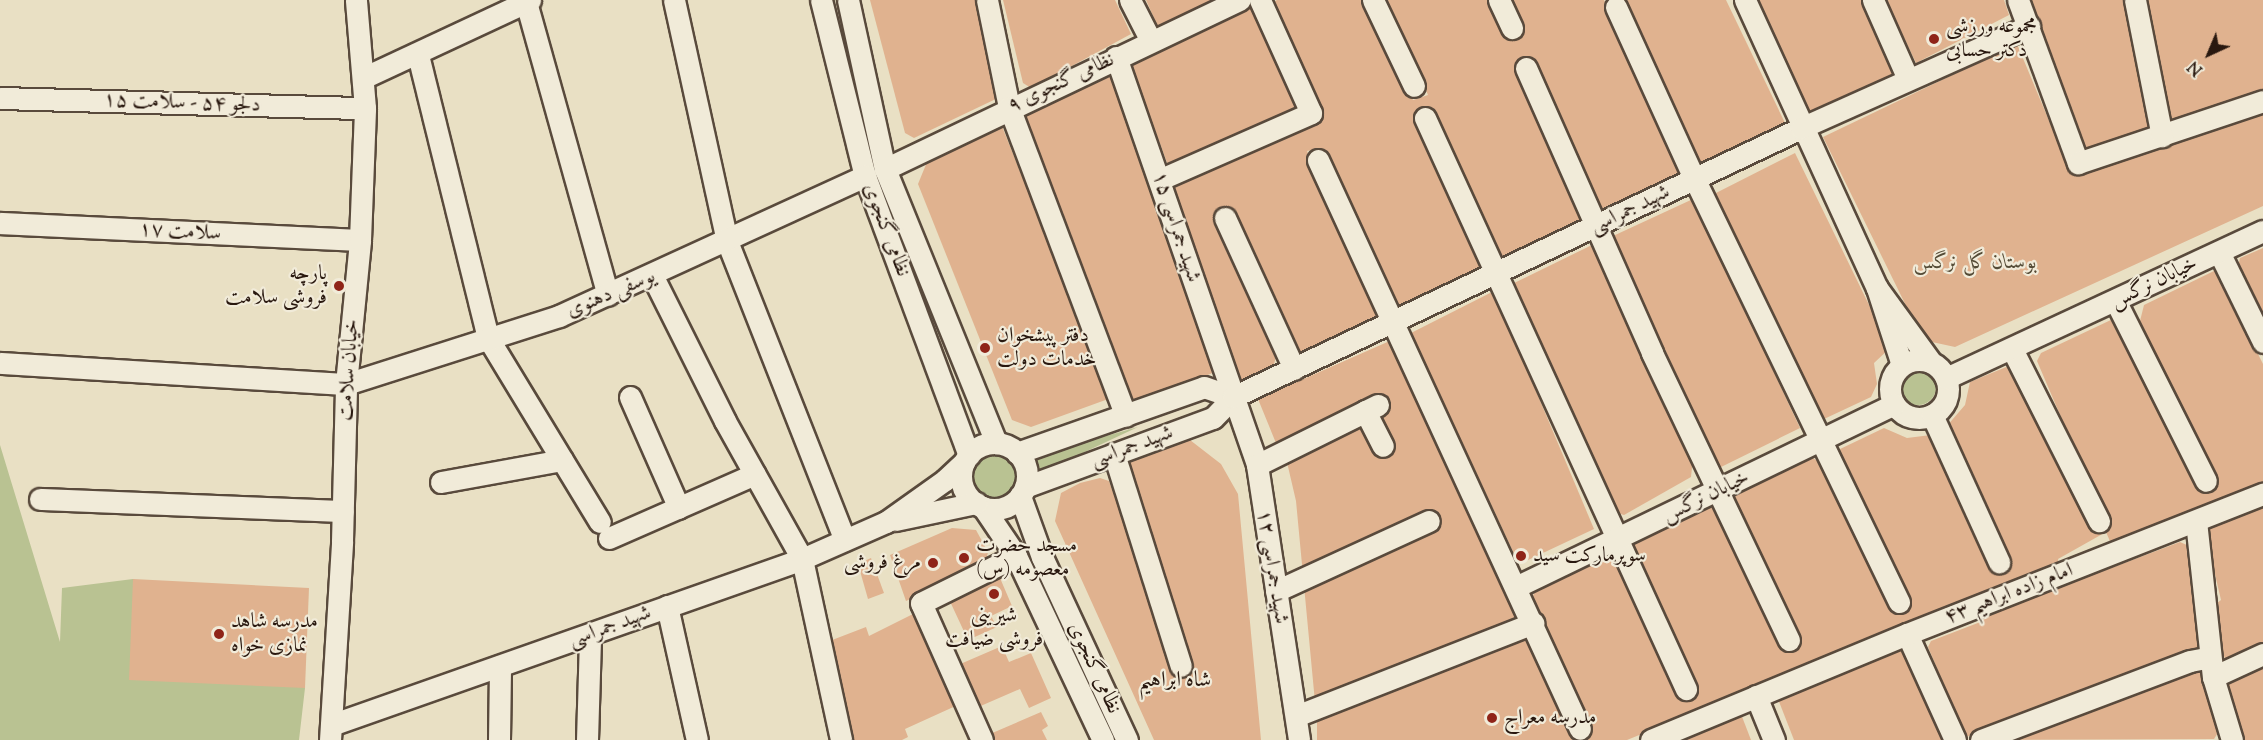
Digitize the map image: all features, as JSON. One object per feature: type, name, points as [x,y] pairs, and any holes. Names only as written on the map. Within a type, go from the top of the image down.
[{"type":"street","name":"خیابان سلامت","points":[[331,732],[343,511],[346,384],[360,240],[365,108],[365,77],[356,0]]},
{"type":"street","points":[[674,0],[727,241],[845,540]]},
{"type":"street","name":"نظامی گنجوی","points":[[821,0],[865,177],[966,458]]},
{"type":"street","name":"نظامی گنجوی","points":[[848,0],[885,169],[996,443]]},
{"type":"street","points":[[987,0],[1009,107],[1126,416]]},
{"type":"street","points":[[1130,0],[1151,41]]},
{"type":"street","name":"نظامی گنجوی ۹","points":[[885,169],[1009,107],[1240,0]]},
{"type":"street","points":[[1161,179],[1311,113],[1260,0]]},
{"type":"street","points":[[1373,0],[1414,86]]},
{"type":"street","points":[[1499,0],[1512,28]]},
{"type":"street","points":[[1745,0],[1801,128],[1873,280],[1902,365]]},
{"type":"street","points":[[1873,0],[1908,79]]},
{"type":"street","points":[[2018,0],[2078,163],[2263,101]]},
{"type":"street","points":[[2135,0],[2162,136]]},
{"type":"street","points":[[365,77],[418,55],[528,1],[608,296]]},
{"type":"street","points":[[1616,7],[1694,178],[1899,602]]},
{"type":"street","name":"شهید جمراسی","points":[[1023,491],[1114,454],[1213,418],[1233,397],[1801,128],[2029,26]]},
{"type":"street","points":[[418,55],[488,338],[604,530],[679,508],[755,474]]},
{"type":"street","name":"شهید جمراسی ۱۵","points":[[1116,57],[1161,179],[1233,397]]},
{"type":"street","points":[[1526,68],[1652,353],[1720,490],[1789,640]]},
{"type":"street","name":"دلجو ۵۴ - سلامت ۱۵","points":[[0,98],[365,108]]},
{"type":"street","points":[[1425,118],[1552,402],[1686,689]]},
{"type":"street","points":[[1318,160],[1395,322],[1580,729]]},
{"type":"street","name":"یوسفی دهنوی","points":[[346,384],[559,316],[653,277],[865,177]]},
{"type":"street","points":[[1225,218],[1294,369]]},
{"type":"street","name":"سلامت ۱۷","points":[[0,223],[360,240]]},
{"type":"street","name":"خیابان نرگس","points":[[1946,378],[2116,302],[2263,231]]},
{"type":"street","points":[[2219,252],[2263,342]]},
{"type":"street","points":[[653,277],[755,474],[802,559],[841,740]]},
{"type":"street","points":[[1873,280],[1931,362],[1946,378],[1947,395],[1932,415],[1911,417],[1894,404],[1891,379],[1902,365],[1911,361],[1931,362]]},
{"type":"street","points":[[2116,302],[2206,481]]},
{"type":"street","points":[[2012,349],[2099,521]]},
{"type":"street","points":[[0,363],[346,384]]},
{"type":"street","name":"شهید جمراسی","points":[[1017,453],[1204,387],[1233,397]]},
{"type":"street","points":[[630,397],[679,508]]},
{"type":"street","name":"شهید جمراسی ۱۲","points":[[1233,397],[1257,465],[1299,740]]},
{"type":"street","name":"خیابان نرگس","points":[[1516,587],[1820,442],[1894,404]]},
{"type":"street","points":[[1257,465],[1371,408],[1383,446]]},
{"type":"street","points":[[1932,415],[1999,562]]},
{"type":"street","points":[[996,443],[1017,453],[1026,469],[1023,491],[1004,507],[980,505],[886,522],[945,480],[966,458],[985,444],[996,443]]},
{"type":"street","points":[[1114,454],[1181,666]]},
{"type":"street","points":[[966,458],[964,489],[980,505]]},
{"type":"street","points":[[441,482],[562,460]]},
{"type":"street","name":"نظامی گنجوی","points":[[1023,491],[1042,557],[1127,740]]},
{"type":"street","name":"امام زاده ابراهیم ۴۳","points":[[1651,740],[1907,634],[2263,494]]},
{"type":"street","points":[[40,499],[343,511]]},
{"type":"street","name":"نظامی گنجوی","points":[[980,505],[1016,556],[1103,740]]},
{"type":"street","points":[[1276,591],[1429,521]]},
{"type":"street","points":[[2196,521],[2211,667],[2231,740]]},
{"type":"street","name":"شهید جمراسی","points":[[331,732],[500,666],[802,559],[886,522]]},
{"type":"street","points":[[982,740],[921,603],[1016,556]]},
{"type":"street","points":[[667,606],[697,740]]},
{"type":"street","points":[[1296,716],[1533,623]]},
{"type":"street","points":[[1907,634],[1956,740]]},
{"type":"street","points":[[587,740],[590,636]]},
{"type":"street","points":[[1982,740],[2190,661],[2211,667],[2263,654]]},
{"type":"street","points":[[499,740],[500,666]]},
{"type":"street","points":[[1756,696],[1774,740]]},
{"type":"green space","points":[[1918,369],[1931,374],[1936,387],[1931,400],[1918,405],[1905,400],[1900,387],[1905,374]]},
{"type":"green space","points":[[1138,427],[1040,473],[1035,456]]},
{"type":"green space","points":[[0,445],[60,642],[62,588],[133,579],[305,688],[299,740],[0,740]]},
{"type":"green space","points":[[994,450],[1004,452],[1012,458],[1018,466],[1020,476],[1018,486],[1012,494],[1004,500],[994,502],[984,500],[976,494],[970,486],[968,476],[970,466],[976,458],[984,452]]},
{"type":"building","points":[[870,0],[978,0],[1000,97],[914,138],[905,133]]},
{"type":"building","points":[[1003,0],[1115,0],[1131,34],[1031,88],[1023,83]]},
{"type":"building","points":[[1146,0],[1228,0],[1160,32]]},
{"type":"building","points":[[1277,0],[1366,0],[1413,100],[1428,95],[1386,0],[1489,0],[1508,40],[1523,34],[1508,0],[1604,0],[1683,175],[1601,218],[1533,60],[1515,67],[1585,222],[1502,262],[1433,111],[1420,116],[1486,270],[1397,311],[1317,149],[1307,151],[1381,314],[1302,354],[1296,353],[1232,208],[1218,212],[1277,353],[1273,368],[1240,383],[1232,380],[1170,186],[1265,142],[1320,123],[1273,2]]},
{"type":"building","points":[[1621,0],[1726,0],[1785,123],[1699,169]]},
{"type":"building","points":[[1757,0],[1862,0],[1897,75],[1808,118]]},
{"type":"building","name":"مجموعه ورزشی دکتر حسابی","points":[[1886,0],[2004,0],[2009,15],[1916,63]]},
{"type":"building","points":[[2026,0],[2125,0],[2151,131],[2086,152]]},
{"type":"building","points":[[2142,0],[2263,0],[2263,93],[2170,124]]},
{"type":"building","points":[[1256,6],[1304,110],[1169,168],[1131,65]]},
{"type":"building","name":"بوستان گل نرگس","points":[[2017,44],[2070,171],[2263,112],[2263,206],[1955,347],[1932,342],[1917,328],[1823,137]]},
{"type":"building","points":[[1113,69],[1215,372],[1132,405],[1022,109]]},
{"type":"building","points":[[1001,124],[1111,398],[1031,427],[1012,420],[918,184],[927,162]]},
{"type":"building","points":[[1795,153],[1890,348],[1874,363],[1877,384],[1871,397],[1824,419],[1818,419],[1712,195]]},
{"type":"building","points":[[1693,199],[1800,428],[1719,468],[1613,236]]},
{"type":"building","points":[[1592,245],[1693,458],[1691,477],[1624,515],[1617,513],[1510,285]]},
{"type":"building","points":[[2263,248],[2263,318],[2238,267],[2240,258]]},
{"type":"building","points":[[2216,270],[2263,364],[2263,483],[2112,546],[2106,532],[2058,559],[2059,564],[1627,740],[1317,740],[1317,717],[1527,635],[1573,738],[1590,731],[1531,601],[1535,591],[1718,503],[1782,610],[1734,499],[1736,493],[1813,458],[1822,464],[1835,459],[1838,450],[1884,428],[1907,438],[1931,435],[2005,568],[2010,567],[1946,427],[1965,405],[1970,382],[2011,365],[2087,478],[2037,361],[2041,353],[2113,319],[2121,320],[2214,485],[2140,321],[2144,305]]},
{"type":"building","points":[[1494,291],[1594,529],[1528,560],[1516,558],[1411,333]]},
{"type":"building","points":[[1392,340],[1518,607],[1517,617],[1315,702],[1296,501],[1286,458],[1372,414],[1278,448],[1258,399]]},
{"type":"building","points":[[1190,440],[1221,464],[1238,494],[1261,740],[1154,740],[1055,521],[1061,493],[1080,483],[1100,478],[1109,481],[1145,581],[1126,463]]},
{"type":"building","points":[[2263,503],[2263,644],[2230,662],[2225,659],[2218,635],[2214,638],[2217,603],[2221,600],[2204,527]]},
{"type":"building","points":[[952,528],[976,530],[988,552],[985,565],[906,601],[890,555]]},
{"type":"building","points":[[2180,542],[2189,546],[2203,648],[1966,737],[1928,647],[1931,641],[1983,621],[1981,617]]},
{"type":"building","points":[[871,558],[884,593],[868,599],[858,564]]},
{"type":"building","points":[[988,574],[1000,578],[1012,606],[991,616],[997,627],[968,640],[947,595]]},
{"type":"building","name":"مدرسه شاهد نمازی خواه","points":[[133,579],[309,588],[305,688],[129,680]]},
{"type":"building","points":[[917,612],[960,704],[905,729],[908,737],[902,740],[848,740],[827,642],[866,627],[869,636]]},
{"type":"building","points":[[1002,646],[1009,662],[1031,653],[1051,698],[1029,708],[1020,689],[976,708],[958,665]]},
{"type":"building","points":[[1902,647],[1944,740],[1794,740],[1778,699]]},
{"type":"building","points":[[2263,660],[2263,740],[2239,740],[2222,687]]},
{"type":"building","points":[[2191,666],[2201,671],[2219,731],[2214,739],[2003,740]]},
{"type":"building","points":[[1041,712],[1048,726],[1042,730],[1047,740],[992,740],[990,734]]},
{"type":"building","points":[[1741,714],[1751,740],[1683,740]]},
{"type":"place","name":"مجموعه ورزشی دکتر حسابی","points":[[1934,39]]},
{"type":"place","name":"پارچه فروشی سلامت","points":[[339,286]]},
{"type":"place","name":"دفتر پیشخوان خدمات دولت","points":[[985,348]]},
{"type":"place","name":"سوپرمارکت سید","points":[[1521,556]]},
{"type":"place","name":"مسجد حضرت معصومه (س)","points":[[964,558]]},
{"type":"place","name":"مرغ فروشی","points":[[933,563]]},
{"type":"place","name":"شیرینی فروشی ضیافت","points":[[994,594]]},
{"type":"place","name":"مدرسه شاهد نمازی خواه","points":[[219,634]]},
{"type":"place","name":"مدرسه معراج","points":[[1492,718]]},
{"type":"district","name":"شاه ابراهیم","points":[[1175,682]]}]
